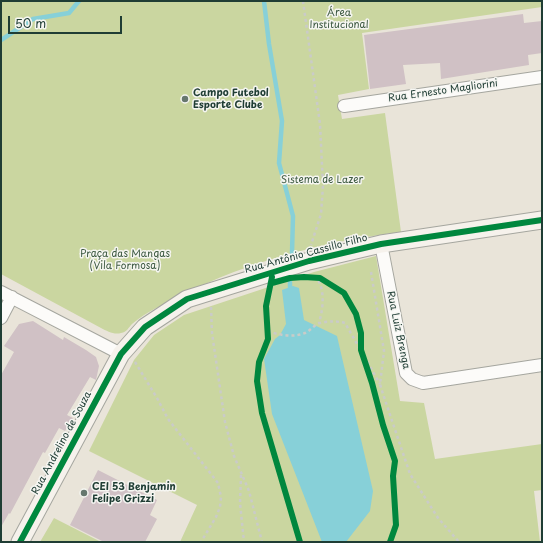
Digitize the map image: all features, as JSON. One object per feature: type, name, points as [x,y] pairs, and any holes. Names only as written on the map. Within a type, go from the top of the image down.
[{"type":"street","name":"Rua Ernesto Magliorini","points":[[344,106],[542,77]]},
{"type":"street","name":"Rua Antônio Cassillo Filho","points":[[127,355],[145,327],[188,299],[307,269],[381,244],[542,220]]},
{"type":"street","name":"Rua Luiz Brenga","points":[[381,244],[406,373],[412,379],[423,383],[542,366]]},
{"type":"street","points":[[1,318],[6,295],[127,355]]},
{"type":"street","name":"Rua Andrelino de Souza","points":[[20,542],[127,355]]},
{"type":"path","points":[[303,1],[320,124],[323,186],[321,214],[309,252],[307,269],[318,278],[327,282]]},
{"type":"path","points":[[370,265],[384,351],[380,384]]},
{"type":"path","points":[[318,278],[323,298],[322,313],[319,323]]},
{"type":"path","points":[[211,301],[212,333],[225,422],[241,473],[249,491],[262,542]]},
{"type":"path","points":[[268,331],[276,334],[292,335],[305,333],[319,323],[335,321],[345,323],[380,384],[410,474],[438,518],[459,542]]},
{"type":"path","points":[[268,322],[268,339]]},
{"type":"path","points":[[360,335],[361,350],[374,390]]},
{"type":"path","points":[[127,355],[168,419],[209,469],[218,483],[221,496],[220,507],[216,517],[201,542]]},
{"type":"path","points":[[241,473],[240,502],[244,542]]},
{"type":"green space","points":[[1,1],[542,1],[542,7],[362,33],[369,89],[338,95],[342,119],[385,113],[401,232],[316,247],[261,262],[182,295],[144,315],[132,324],[125,332],[116,333],[101,328],[1,274]]},
{"type":"green space","points":[[376,256],[400,401],[424,403],[435,459],[542,444],[542,490],[534,491],[540,542],[180,542],[197,505],[89,451],[134,360],[154,335],[184,315],[314,272]]},
{"type":"green space","points":[[54,518],[101,542],[40,542]]},
{"type":"water","points":[[293,286],[299,288],[304,320],[337,336],[373,491],[370,511],[346,542],[322,542],[272,414],[264,359],[275,339],[280,335],[286,324],[282,290]]},
{"type":"building","points":[[523,14],[524,23],[542,21],[542,53],[528,55],[529,65],[441,79],[440,63],[403,65],[406,84],[370,89],[364,35]]},
{"type":"building","points":[[33,321],[63,340],[64,337],[86,350],[96,357],[99,366],[96,380],[90,377],[67,415],[73,418],[65,431],[59,428],[45,453],[43,452],[10,514],[9,513],[1,527],[1,375],[14,352],[4,346],[19,324]]},
{"type":"building","points":[[98,470],[157,500],[150,515],[157,519],[145,542],[104,542],[70,525]]},
{"type":"waterway","points":[[1,40],[33,19],[69,13],[79,1]]},
{"type":"waterway","points":[[264,1],[269,44],[282,121],[279,163],[293,216],[292,253]]},
{"type":"waterway","points":[[290,282],[290,287]]},
{"type":"cycle path","points":[[20,542],[121,354],[145,327],[187,299],[309,261],[381,244],[542,220]]},
{"type":"cycle path","points":[[272,277],[266,306],[268,339],[259,362],[257,381],[262,413],[300,542]]},
{"type":"cycle path","points":[[272,283],[290,278],[320,278],[344,293],[356,314],[361,333],[361,350],[395,461],[393,476],[396,525],[390,542]]},
{"type":"place","name":"Campo Futebol Esporte Clube","points":[[185,99]]},
{"type":"place","name":"CEI 53 Benjamin Felipe Grizzi","points":[[84,493]]},
{"type":"park label","name":"Área Institucional","points":[[339,18]]},
{"type":"park label","name":"Sistema de Lazer","points":[[322,180]]},
{"type":"park label","name":"Praça das Mangas (Vila Formosa)","points":[[125,260]]}]
